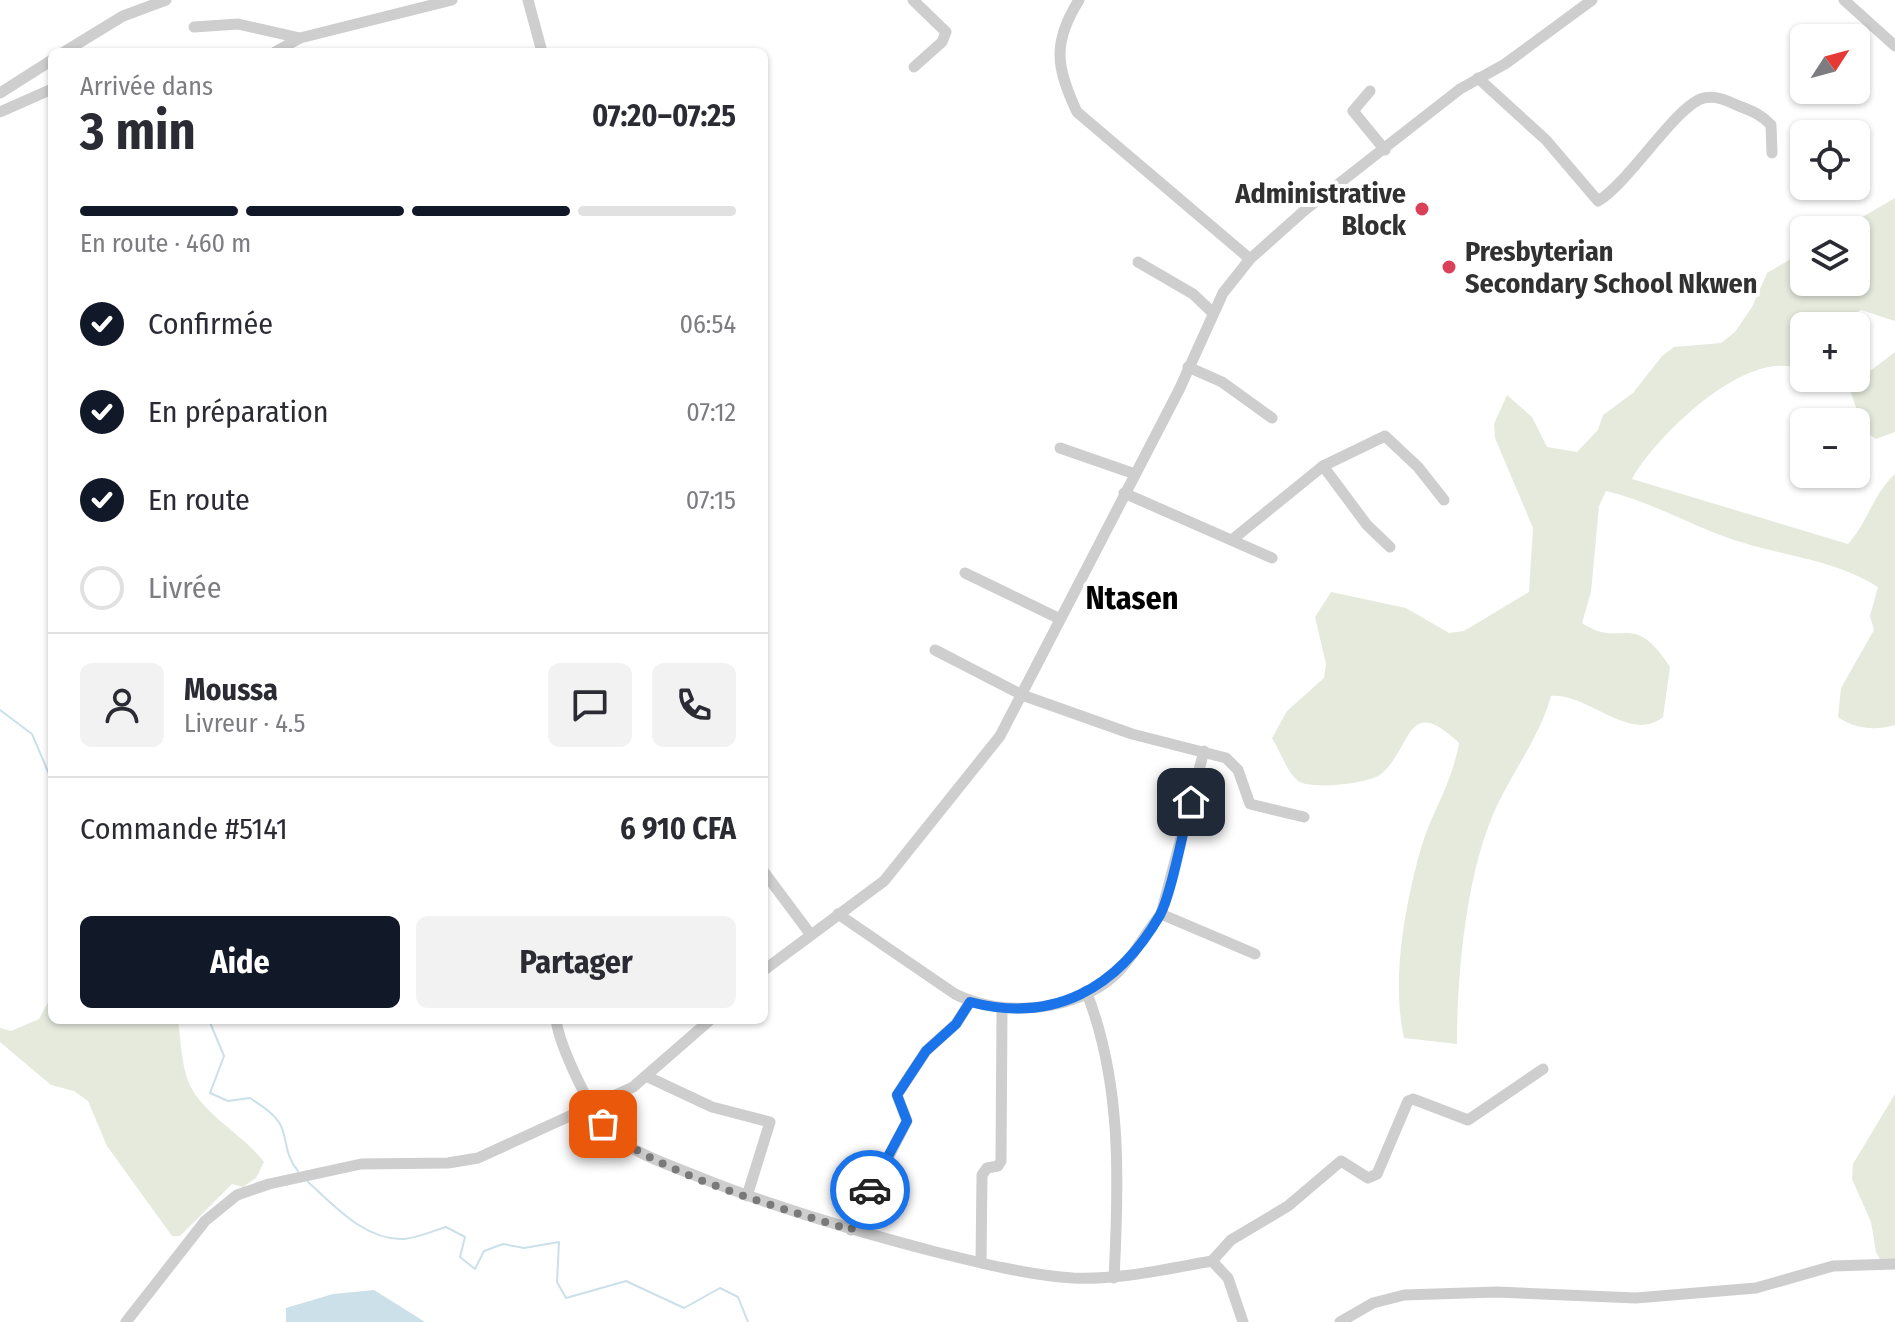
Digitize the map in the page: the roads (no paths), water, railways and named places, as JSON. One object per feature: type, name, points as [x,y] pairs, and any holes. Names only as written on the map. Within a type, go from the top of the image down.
[{"type":"street","points":[[71,48],[123,16],[166,0]]},
{"type":"street","points":[[282,48],[300,38],[452,0]]},
{"type":"street","points":[[528,0],[541,48]]},
{"type":"street","points":[[913,0],[946,32],[942,42],[914,67]]},
{"type":"street","points":[[1079,0],[1062,32],[1058,55],[1065,87],[1077,112],[1250,259]]},
{"type":"street","points":[[768,967],[874,890],[892,872],[990,749],[1022,695],[1233,278],[1305,210],[1478,78],[1505,64],[1592,0]]},
{"type":"street","points":[[1844,0],[1895,46]]},
{"type":"street","points":[[194,27],[238,24],[300,38]]},
{"type":"street","points":[[0,93],[48,63]]},
{"type":"street","points":[[1478,78],[1546,140],[1598,201],[1672,127],[1683,109],[1704,97],[1715,97],[1762,115],[1771,125],[1772,153]]},
{"type":"street","points":[[0,112],[48,91]]},
{"type":"street","points":[[1370,91],[1353,111],[1385,150]]},
{"type":"street","points":[[1138,262],[1193,294],[1213,313]]},
{"type":"street","points":[[1188,367],[1222,382],[1272,418]]},
{"type":"street","points":[[1233,539],[1323,466],[1385,436],[1418,467],[1444,500]]},
{"type":"street","points":[[1060,448],[1135,474]]},
{"type":"street","points":[[1323,466],[1367,525],[1390,547]]},
{"type":"street","points":[[1124,493],[1272,558]]},
{"type":"street","points":[[965,573],[1060,619]]},
{"type":"street","points":[[935,650],[1022,695],[1132,734],[1204,751],[1234,763],[1250,804],[1304,817]]},
{"type":"street","points":[[838,914],[902,961],[970,1002],[1002,1009],[1031,1009],[1086,991],[1115,975],[1161,914],[1204,751]]},
{"type":"street","points":[[768,877],[811,935]]},
{"type":"street","points":[[1161,914],[1255,954]]},
{"type":"street","points":[[1086,991],[1098,1021],[1116,1128],[1114,1278]]},
{"type":"street","points":[[851,1230],[907,1121],[897,1095],[926,1051],[956,1024],[970,1002]]},
{"type":"street","points":[[981,1263],[982,1175],[987,1168],[998,1166],[1001,1161],[1002,1009]]},
{"type":"street","points":[[558,1024],[595,1107],[612,1134],[629,1146],[747,1196],[851,1230],[981,1263],[1071,1278],[1114,1278],[1212,1261],[1231,1240],[1288,1206],[1341,1161],[1368,1178],[1377,1174],[1408,1101],[1413,1099],[1468,1120],[1543,1069]]},
{"type":"street","points":[[126,1322],[220,1206],[253,1188],[361,1164],[464,1161],[595,1107],[648,1077],[706,1024]]},
{"type":"street","points":[[648,1077],[712,1107],[770,1122],[747,1196]]},
{"type":"street","points":[[1212,1261],[1228,1278],[1243,1322]]},
{"type":"street","points":[[1340,1322],[1373,1303],[1404,1295],[1497,1292],[1668,1296],[1756,1288],[1833,1266],[1895,1264]]},
{"type":"water","points":[[374,1290],[425,1322],[286,1322],[286,1308],[333,1294]]},
{"type":"waterway","points":[[0,710],[32,734],[48,772]]},
{"type":"waterway","points":[[211,1024],[224,1056],[210,1093],[228,1101],[250,1098],[271,1113],[280,1124],[290,1159],[298,1171]]},
{"type":"waterway","points":[[308,1182],[351,1220],[376,1234],[404,1239],[446,1227],[465,1237],[460,1257],[475,1269],[484,1251],[503,1244],[524,1248],[559,1242],[557,1282],[566,1298],[626,1281],[684,1308],[720,1288],[738,1297],[748,1322]]},
{"type":"place","name":"Administrative Block","points":[[1422,209]]},
{"type":"place","name":"Presbyterian Secondary School Nkwen","points":[[1449,267]]},
{"type":"district","name":"Ntasen","points":[[1132,598]]}]
